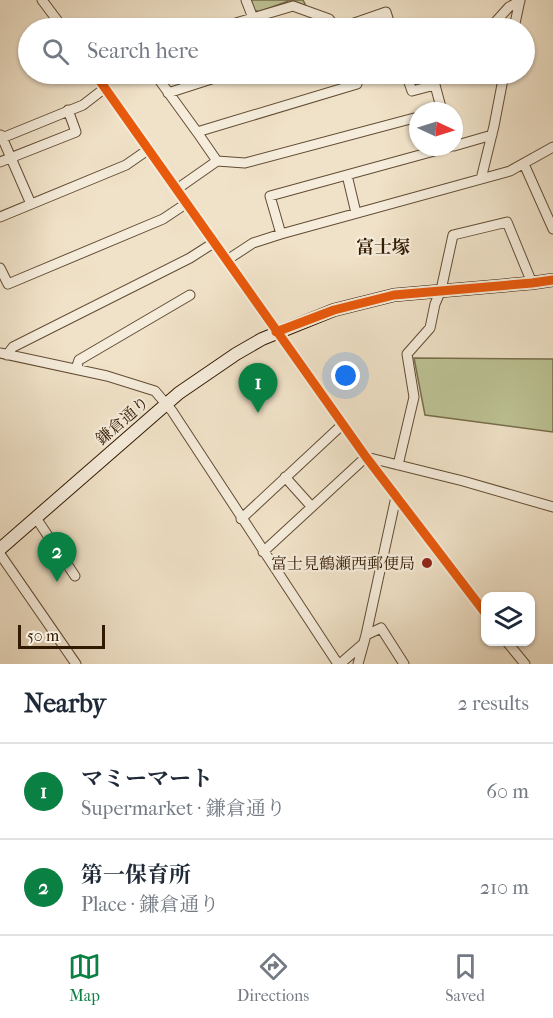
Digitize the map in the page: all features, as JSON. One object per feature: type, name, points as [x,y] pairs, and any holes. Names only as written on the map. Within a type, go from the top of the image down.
[{"type":"street","points":[[42,0],[56,18]]},
{"type":"street","points":[[246,0],[253,18],[293,6],[326,18]]},
{"type":"street","points":[[499,18],[520,0]]},
{"type":"street","points":[[516,18],[520,0]]},
{"type":"street","points":[[369,18],[386,12],[388,18]]},
{"type":"street","points":[[102,84],[366,458],[481,608]]},
{"type":"street","points":[[162,84],[217,161]]},
{"type":"street","points":[[168,93],[196,84]]},
{"type":"street","points":[[197,132],[357,84]]},
{"type":"street","points":[[410,84],[412,91],[435,85],[440,102]]},
{"type":"street","points":[[481,179],[502,84]]},
{"type":"street","points":[[31,204],[5,160],[1,136],[83,105],[105,88]]},
{"type":"street","points":[[5,160],[76,132],[68,110]]},
{"type":"street","points":[[177,189],[217,161],[245,163],[409,119]]},
{"type":"street","points":[[463,143],[492,135]]},
{"type":"street","points":[[227,260],[253,243],[281,234],[510,171],[553,147]]},
{"type":"street","points":[[0,217],[126,165],[149,149]]},
{"type":"street","points":[[281,234],[270,196],[416,156]]},
{"type":"street","points":[[524,164],[553,228]]},
{"type":"street","points":[[347,175],[356,213]]},
{"type":"street","points":[[0,268],[8,284],[163,219],[187,203]]},
{"type":"street","points":[[398,465],[414,397],[407,354],[430,328],[453,235],[507,222],[532,283]]},
{"type":"street","points":[[4,354],[13,347],[190,258],[215,242]]},
{"type":"street","name":"鎌倉通り","points":[[0,551],[194,381],[276,332],[334,310],[380,298],[553,280]]},
{"type":"street","points":[[76,369],[79,360],[190,295]]},
{"type":"street","points":[[4,354],[76,369],[156,391],[339,664],[365,639],[381,628],[404,664]]},
{"type":"street","points":[[240,519],[343,424]]},
{"type":"street","points":[[366,458],[463,481],[553,507]]},
{"type":"street","points":[[263,552],[366,458]]},
{"type":"street","points":[[285,477],[311,506]]},
{"type":"street","points":[[358,664],[396,497]]},
{"type":"street","points":[[36,518],[75,576]]},
{"type":"street","points":[[0,551],[76,664]]},
{"type":"street","points":[[510,646],[525,664]]},
{"type":"green space","points":[[251,0],[291,0],[259,12],[254,10]]},
{"type":"green space","points":[[291,0],[303,0],[306,6]]},
{"type":"green space","points":[[414,358],[553,359],[553,432],[425,415]]},
{"type":"cycle path","points":[[102,84],[366,457],[481,607]]},
{"type":"cycle path","points":[[276,332],[334,310],[394,295],[553,280]]},
{"type":"place","name":"マミーマート","points":[[258,413]]},
{"type":"place","name":"富士見鶴瀬西郵便局","points":[[427,563]]},
{"type":"place","name":"第一保育所","points":[[57,582]]},
{"type":"district","name":"富士塚","points":[[383,247]]}]
